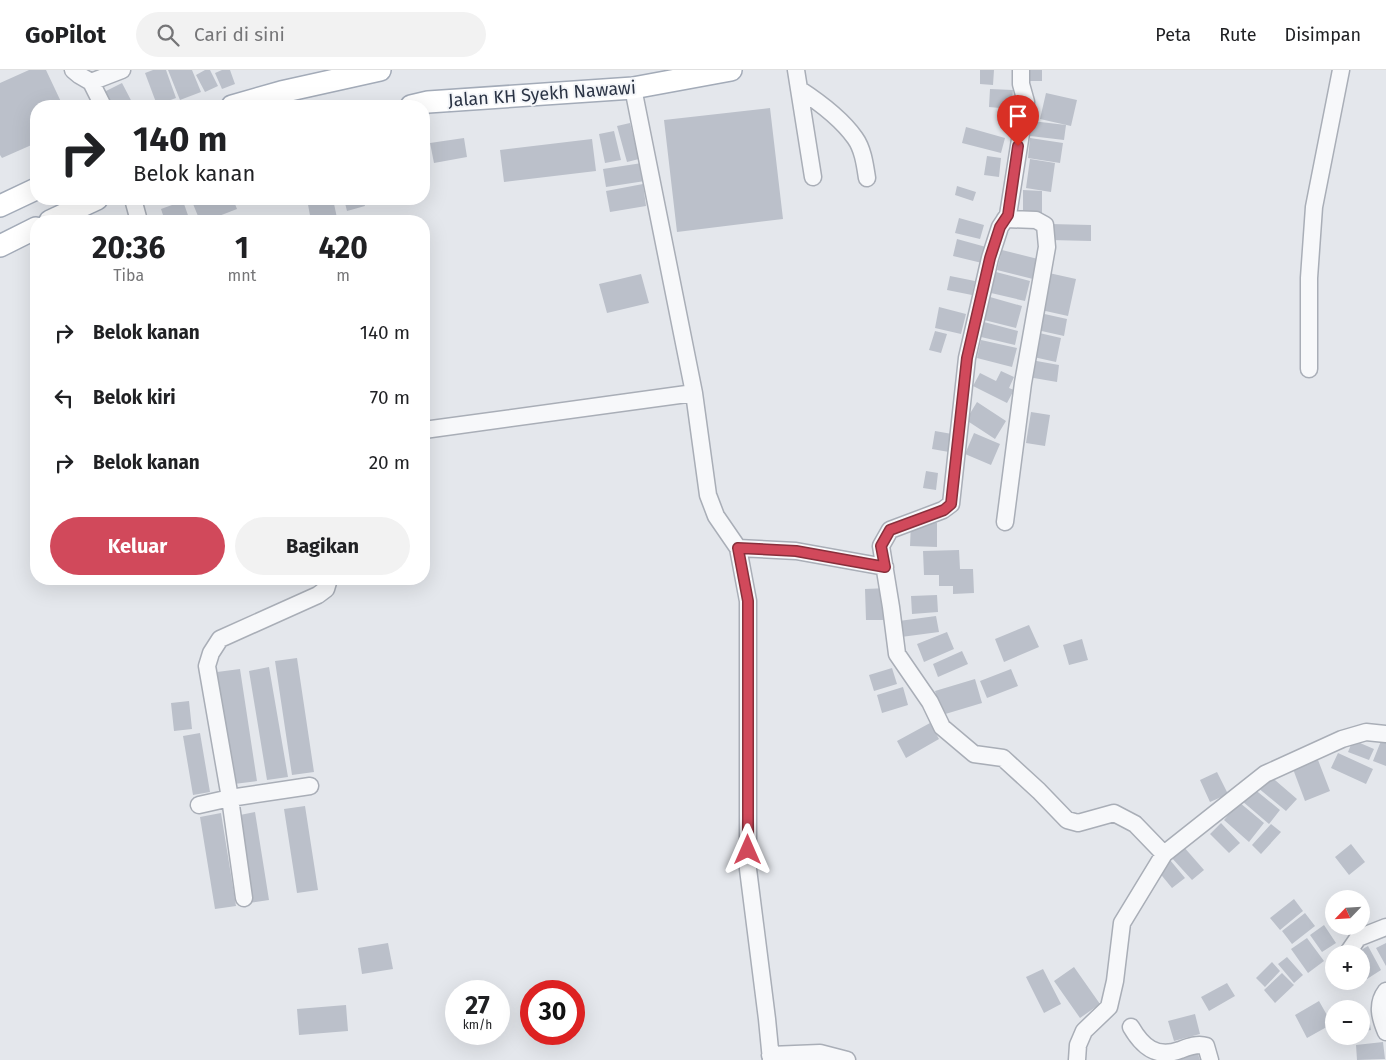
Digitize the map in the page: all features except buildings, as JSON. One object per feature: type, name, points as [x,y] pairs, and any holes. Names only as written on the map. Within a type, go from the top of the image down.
[{"type":"main road","points":[[253,100],[380,70]]},
{"type":"main road","name":"Jalan KH Syekh Nawawi","points":[[430,102],[633,88],[731,70]]},
{"type":"main road","points":[[0,206],[30,192]]},
{"type":"main road","points":[[63,215],[84,205]]},
{"type":"main road","points":[[0,246],[30,231]]},
{"type":"street","points":[[73,70],[91,82],[100,100]]},
{"type":"street","points":[[91,82],[122,70]]},
{"type":"street","points":[[796,70],[813,177]]},
{"type":"street","points":[[1021,70],[1021,84],[1026,102],[1008,215],[1000,227],[990,258],[967,358],[951,504],[944,510],[890,530],[881,546],[897,654],[930,702],[942,727],[974,754],[1003,758],[1067,820],[1078,823],[1114,813],[1135,824],[1164,854]]},
{"type":"street","points":[[1309,369],[1309,278],[1314,207],[1341,70]]},
{"type":"street","points":[[633,88],[694,394],[708,495],[716,516],[738,548],[748,601],[748,869],[770,1057],[820,1053],[847,1060]]},
{"type":"street","points":[[799,89],[817,100],[855,138],[864,159],[867,178]]},
{"type":"street","points":[[1005,219],[1036,220],[1045,225],[1047,247],[1023,383],[1005,522]]},
{"type":"street","points":[[430,429],[694,394]]},
{"type":"street","points":[[738,548],[796,551],[885,567]]},
{"type":"street","points":[[244,898],[230,798],[207,666],[220,639],[318,595],[326,589],[327,585]]},
{"type":"street","points":[[1077,1060],[1078,1045],[1084,1032],[1109,1007],[1115,981],[1122,923],[1164,854],[1265,774],[1342,739],[1366,732],[1386,734]]},
{"type":"street","points":[[199,804],[310,786]]},
{"type":"street","points":[[1353,945],[1358,938],[1386,927]]},
{"type":"street","points":[[1386,991],[1379,1001],[1386,1032]]},
{"type":"street","points":[[1132,1027],[1140,1042],[1152,1050],[1164,1052],[1178,1051],[1190,1046],[1204,1045],[1210,1060]]},
{"type":"route","points":[[748,850],[748,601],[738,548],[796,551],[885,567],[881,546],[890,530],[944,510],[951,504],[967,358],[990,258],[1000,227],[1008,215],[1018,146]]}]
